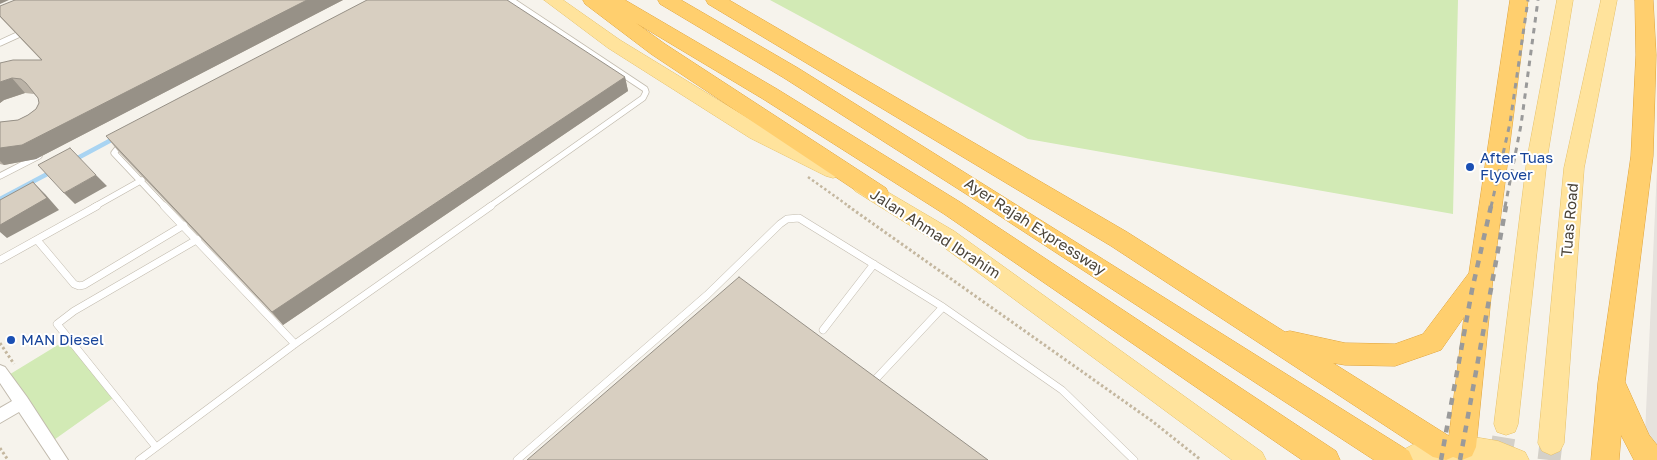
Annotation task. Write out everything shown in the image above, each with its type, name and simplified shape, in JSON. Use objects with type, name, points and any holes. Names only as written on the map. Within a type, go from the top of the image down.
[{"type":"highway","points":[[592,0],[658,49],[878,194]]},
{"type":"highway","name":"Ayer Rajah Expressway","points":[[611,0],[770,94],[952,208],[1326,460]]},
{"type":"highway","name":"Ayer Rajah Expressway","points":[[667,0],[791,73],[1399,460]]},
{"type":"highway","points":[[715,0],[1119,239],[1274,338],[1453,448],[1481,277],[1519,0]]},
{"type":"highway","points":[[1604,460],[1611,383],[1642,156],[1646,55],[1644,0]]},
{"type":"highway","points":[[1274,338],[1345,354],[1395,355],[1432,342],[1466,294],[1481,277]]},
{"type":"highway","points":[[1611,383],[1639,444],[1652,460]]},
{"type":"main road","name":"Jalan Ahmad Ibrahim","points":[[552,0],[614,44],[757,133],[878,194],[946,237],[1253,460]]},
{"type":"main road","points":[[1506,424],[1537,159],[1565,0]]},
{"type":"main road","name":"Tuas Road","points":[[1551,443],[1574,168],[1610,0]]},
{"type":"main road","points":[[1408,460],[1418,454],[1453,448],[1498,453],[1516,460]]},
{"type":"street","points":[[0,371],[60,460]]},
{"type":"street","points":[[0,416],[22,402]]},
{"type":"lane","points":[[139,460],[296,344],[645,94],[645,89],[511,0]]},
{"type":"lane","points":[[0,42],[34,27]]},
{"type":"lane","points":[[128,140],[116,148],[114,152],[296,344]]},
{"type":"lane","points":[[0,176],[43,154]]},
{"type":"lane","points":[[0,260],[142,180]]},
{"type":"lane","points":[[517,460],[707,295],[787,219],[799,218],[943,307],[1062,390],[1134,460]]},
{"type":"lane","points":[[37,240],[74,284],[78,286],[84,285],[184,225]]},
{"type":"lane","points":[[156,447],[57,324],[74,311],[198,240]]},
{"type":"lane","points":[[823,330],[874,264]]},
{"type":"lane","points":[[870,386],[943,307]]},
{"type":"path","points":[[806,176],[1152,421],[1201,460]]},
{"type":"path","points":[[0,448],[8,460]]},
{"type":"shaded area","points":[[1657,168],[1657,448],[1645,434]]},
{"type":"green space","points":[[770,0],[1458,0],[1453,214],[1028,139]]},
{"type":"green space","points":[[66,340],[113,398],[51,442],[7,376]]},
{"type":"building","points":[[15,0],[307,0],[22,145],[0,148],[0,122],[18,120],[36,109],[39,103],[38,98],[21,79],[12,78],[0,82],[0,63],[13,60],[42,60],[0,16],[0,6]]},
{"type":"building","points":[[367,0],[507,0],[625,77],[272,312],[106,136]]},
{"type":"building","points":[[70,148],[96,175],[64,193],[38,165]]},
{"type":"building","points":[[33,182],[47,198],[0,225],[0,200]]},
{"type":"building","points":[[739,277],[988,460],[527,460]]},
{"type":"waterway","points":[[74,160],[115,138]]},
{"type":"waterway","points":[[0,199],[51,172]]},
{"type":"tunnel","points":[[1500,460],[1506,424]]},
{"type":"tunnel","points":[[1549,460],[1551,443]]},
{"type":"railway","points":[[1491,207],[1510,123],[1528,0]]},
{"type":"railway","points":[[1505,207],[1521,125],[1538,0]]},
{"type":"railway","points":[[1441,460],[1472,290],[1491,206]]},
{"type":"railway","points":[[1460,460],[1506,206]]},
{"type":"place","name":"After Tuas Flyover","points":[[1470,167]]},
{"type":"place","name":"MAN Diesel","points":[[11,340]]}]
